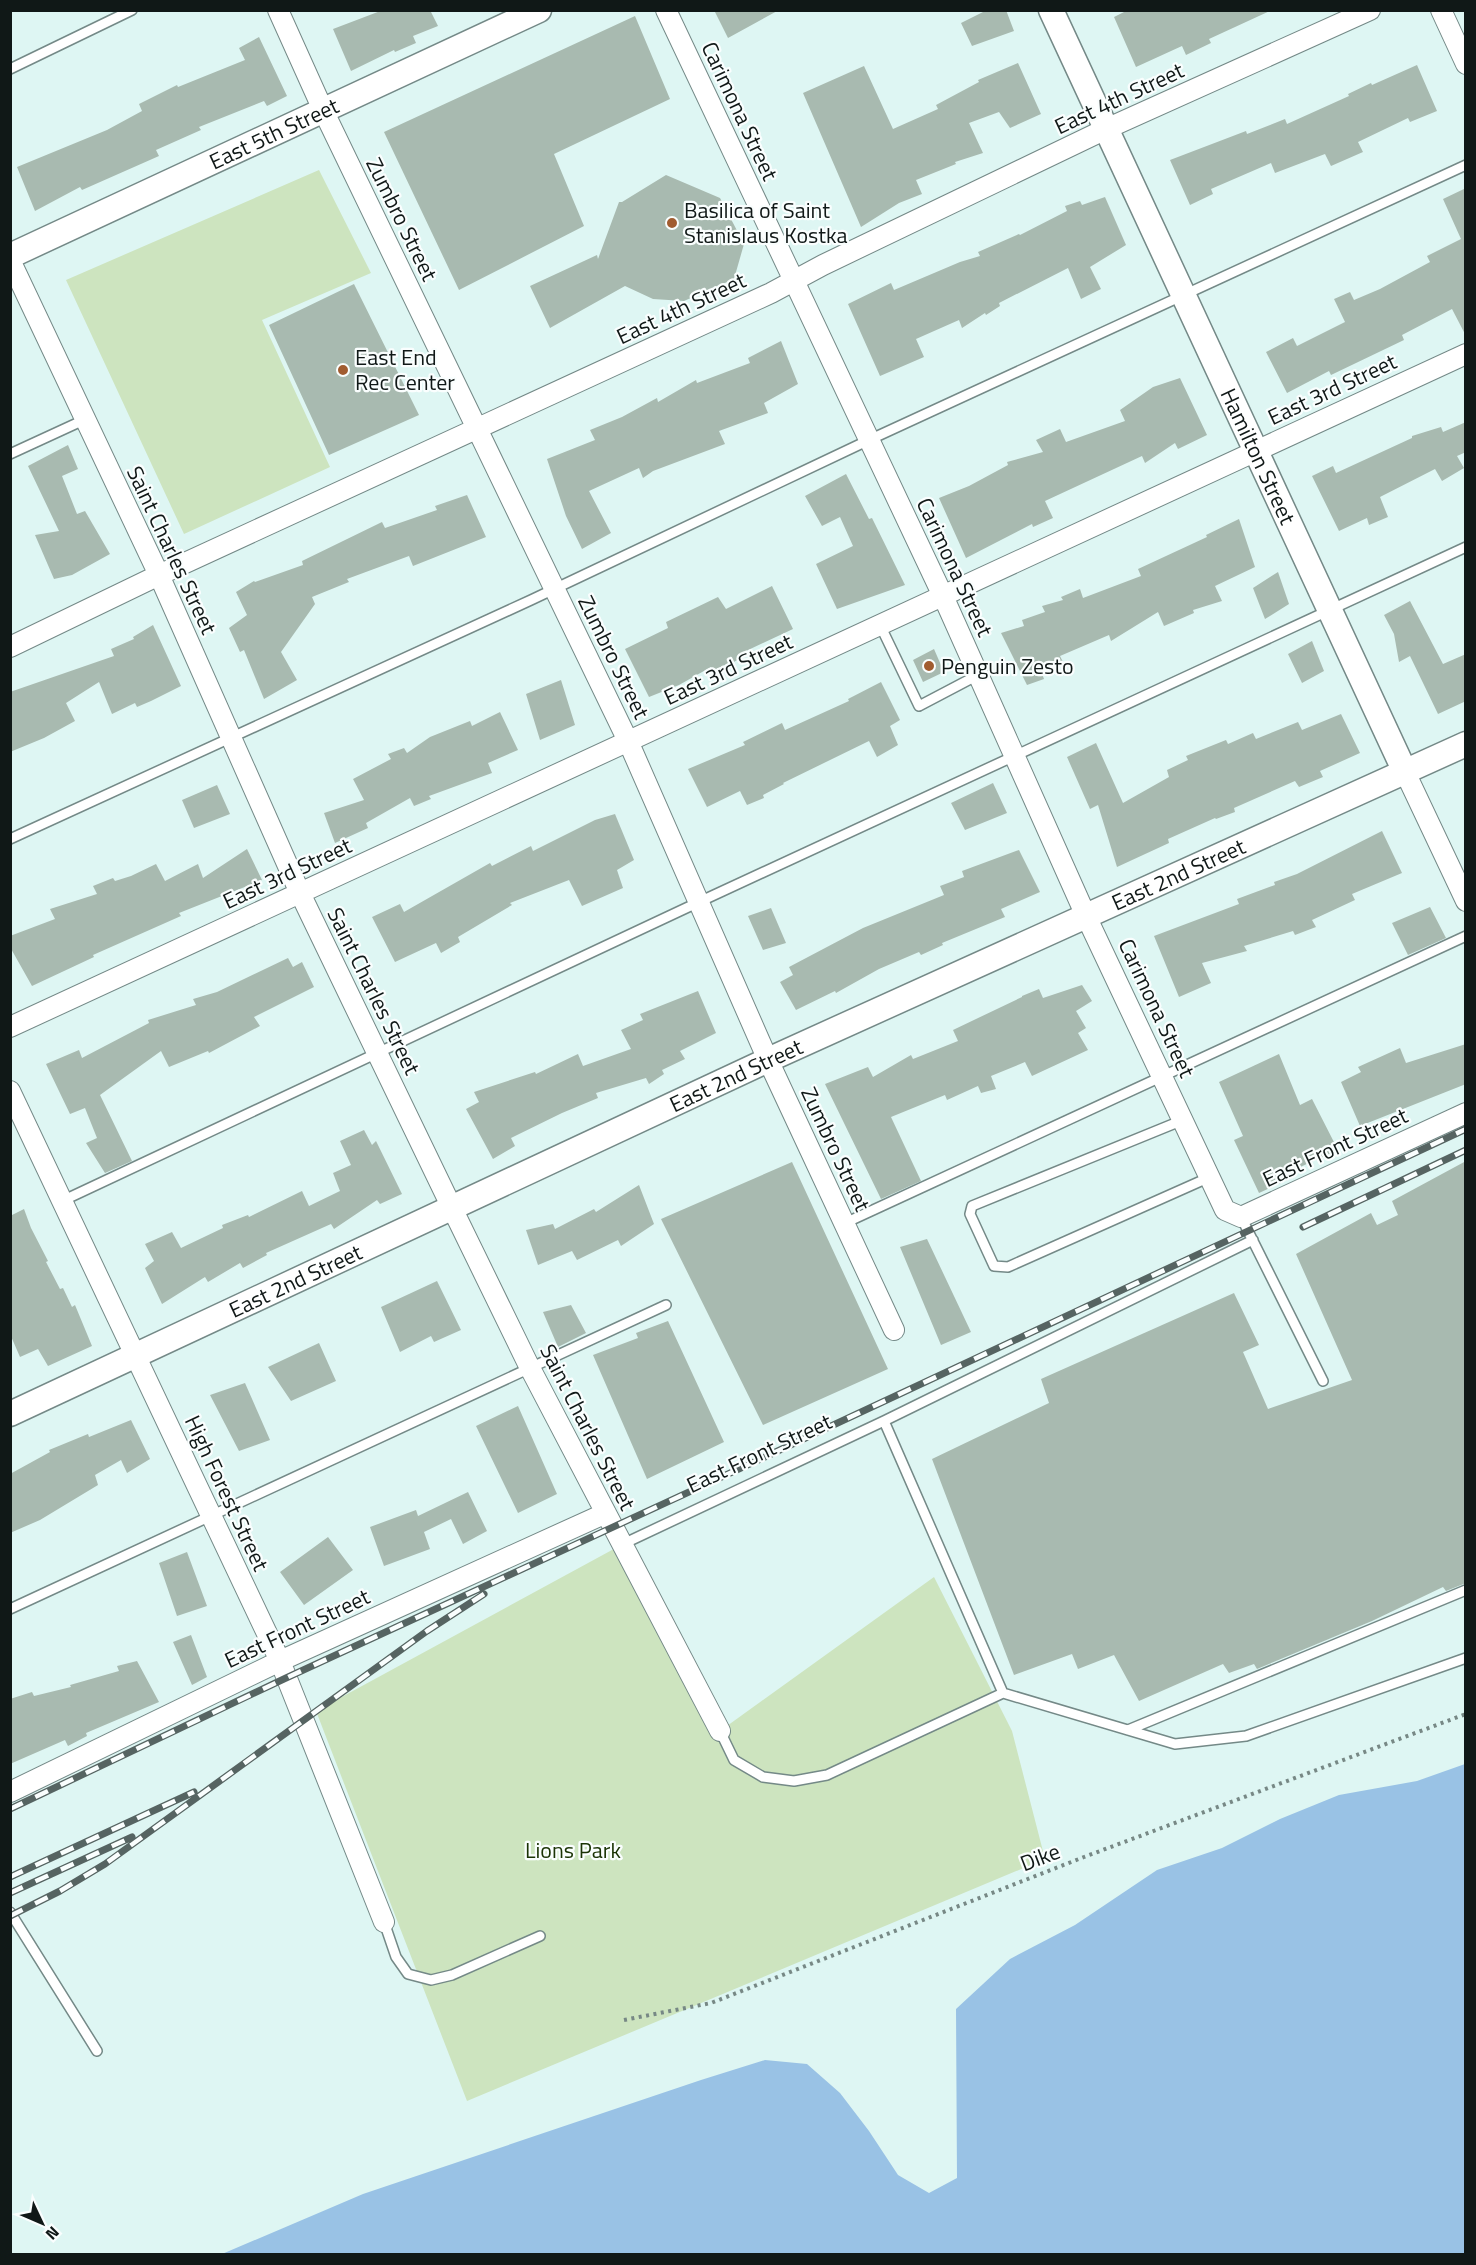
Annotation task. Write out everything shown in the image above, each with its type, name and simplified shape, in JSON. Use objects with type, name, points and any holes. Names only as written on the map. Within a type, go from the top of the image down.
[{"type":"street","name":"Zumbro Street","points":[[278,10],[323,110],[628,741],[768,1060],[894,1330]]},
{"type":"street","name":"East 5th Street","points":[[10,258],[539,10]]},
{"type":"street","name":"Carimona Street","points":[[666,10],[943,596],[1086,916],[1210,1177],[1233,1214]]},
{"type":"street","name":"Hamilton Street","points":[[1051,10],[1466,901]]},
{"type":"street","name":"East 4th Street","points":[[10,647],[159,575],[771,293],[793,280],[1106,129],[1370,10]]},
{"type":"street","points":[[1441,10],[1466,64]]},
{"type":"street","name":"Saint Charles Street","points":[[10,258],[159,575],[300,893],[530,1368],[720,1731]]},
{"type":"street","name":"East 3rd Street","points":[[10,1027],[1466,354]]},
{"type":"street","name":"East 2nd Street","points":[[10,1414],[768,1060],[1466,744]]},
{"type":"street","name":"High Forest Street","points":[[10,1091],[280,1661],[384,1922]]},
{"type":"street","name":"East Front Street","points":[[1233,1214],[1466,1113]]},
{"type":"street","name":"East Front Street","points":[[10,1792],[280,1661],[606,1512]]},
{"type":"lane","points":[[10,69],[132,10]]},
{"type":"lane","points":[[10,839],[555,589],[869,440],[1466,165]]},
{"type":"lane","points":[[10,454],[86,419]]},
{"type":"lane","points":[[62,1201],[699,902],[1466,547]]},
{"type":"lane","points":[[880,625],[919,706],[978,675]]},
{"type":"lane","points":[[844,1223],[1466,936]]},
{"type":"lane","points":[[1183,1120],[972,1206],[970,1214],[994,1266],[1008,1267],[1210,1177]]},
{"type":"lane","points":[[1233,1214],[1253,1240],[1323,1381]]},
{"type":"lane","name":"East Front Street","points":[[623,1544],[884,1421],[1253,1240]]},
{"type":"lane","points":[[10,1610],[666,1305]]},
{"type":"lane","points":[[884,1421],[1003,1693]]},
{"type":"lane","points":[[1128,1730],[1466,1590]]},
{"type":"lane","points":[[720,1731],[734,1760],[763,1777],[794,1781],[827,1775],[1003,1693],[1175,1744],[1246,1736],[1466,1658]]},
{"type":"lane","points":[[10,1912],[97,2051]]},
{"type":"lane","points":[[384,1922],[396,1957],[408,1974],[431,1980],[452,1975],[540,1936]]},
{"type":"path","name":"Dike","points":[[624,2020],[711,2003],[1084,1857],[1466,1714]]},
{"type":"green space","points":[[319,170],[371,273],[262,320],[330,467],[184,534],[66,280]]},
{"type":"green space","name":"Lions Park","points":[[623,1544],[720,1731],[934,1577],[1012,1731],[1045,1859],[467,2101],[316,1711]]},
{"type":"water","points":[[1465,1764],[1465,2254],[222,2254],[363,2194],[765,2060],[807,2064],[840,2093],[898,2175],[929,2193],[957,2178],[956,2009],[1010,1959],[1075,1925],[1157,1870],[1222,1848],[1280,1819],[1339,1795],[1417,1781]]},
{"type":"building","points":[[383,10],[430,10],[438,26],[413,36],[416,43],[395,52],[394,50],[351,71],[333,29]]},
{"type":"building","points":[[714,10],[779,10],[728,38]]},
{"type":"building","points":[[987,10],[1006,10],[1014,31],[972,46],[961,23]]},
{"type":"building","points":[[1128,10],[1272,10],[1209,39],[1211,43],[1186,55],[1182,46],[1136,67],[1114,17]]},
{"type":"building","points":[[635,16],[670,99],[554,154],[584,226],[459,290],[384,132]]},
{"type":"building","points":[[259,37],[287,96],[267,106],[264,101],[199,127],[201,130],[156,150],[159,156],[82,190],[80,187],[35,211],[17,167],[107,130],[142,111],[139,104],[177,85],[178,87],[245,60],[239,48]]},
{"type":"building","points":[[1018,63],[1041,114],[1010,128],[999,112],[969,123],[983,153],[955,162],[956,164],[916,180],[922,194],[899,203],[861,227],[803,93],[864,66],[893,129],[938,109],[936,105],[979,82],[978,80]]},
{"type":"building","points":[[1417,65],[1437,111],[1410,122],[1408,118],[1358,142],[1363,152],[1331,166],[1325,154],[1275,173],[1271,163],[1211,189],[1213,194],[1190,205],[1170,160],[1285,119],[1287,124],[1349,96],[1348,94],[1371,83],[1372,85]]},
{"type":"building","name":"Basilica of Saint Stanislaus Kostka","points":[[666,175],[720,198],[744,244],[734,279],[684,301],[653,299],[625,286],[550,328],[530,286],[597,255],[598,259],[619,202]]},
{"type":"building","points":[[1466,188],[1466,336],[1452,309],[1402,335],[1404,340],[1331,375],[1329,371],[1287,393],[1266,352],[1293,338],[1297,346],[1345,322],[1334,299],[1350,292],[1354,300],[1380,289],[1430,262],[1427,256],[1461,239],[1443,199]]},
{"type":"building","points":[[1105,197],[1126,245],[1090,267],[1101,289],[1081,299],[1068,268],[999,303],[1000,306],[962,328],[959,320],[916,339],[924,357],[880,376],[848,304],[891,283],[894,290],[980,256],[978,252],[1020,235],[1067,211],[1065,206],[1080,201],[1082,205]]},
{"type":"building","name":"East End Rec Center","points":[[354,284],[419,415],[329,455],[269,325]]},
{"type":"building","points":[[781,341],[798,384],[764,403],[768,413],[719,431],[725,444],[653,471],[643,478],[639,468],[589,491],[611,533],[582,549],[566,516],[547,459],[595,440],[590,430],[622,417],[657,398],[658,402],[696,380],[697,383],[750,363],[748,358]]},
{"type":"building","points":[[1180,378],[1207,435],[1178,449],[1175,443],[1145,463],[1142,456],[1045,501],[1053,518],[1033,527],[1032,524],[966,558],[939,498],[969,486],[1008,465],[1007,462],[1043,452],[1036,440],[1060,429],[1066,442],[1125,421],[1120,410],[1153,387]]},
{"type":"building","points":[[1466,422],[1466,452],[1457,456],[1464,468],[1442,481],[1435,469],[1380,497],[1388,517],[1369,525],[1367,518],[1339,531],[1312,476],[1333,466],[1336,473],[1412,436],[1441,427],[1443,432]]},
{"type":"building","points":[[68,445],[78,469],[62,476],[77,514],[85,511],[110,554],[72,575],[54,579],[35,535],[59,531],[28,466]]},
{"type":"building","points":[[846,474],[869,519],[872,518],[905,585],[837,609],[816,564],[853,546],[840,517],[822,526],[805,496]]},
{"type":"building","points":[[467,495],[486,537],[413,566],[409,556],[347,579],[349,582],[312,597],[315,604],[281,652],[297,680],[264,699],[244,650],[240,652],[229,628],[247,615],[236,592],[254,581],[303,565],[302,561],[382,522],[385,528],[437,510],[435,506]]},
{"type":"building","points":[[1239,519],[1255,567],[1215,586],[1222,601],[1193,610],[1194,613],[1164,626],[1158,612],[1111,641],[1109,635],[1060,656],[1063,662],[1041,671],[1044,679],[1027,685],[1001,633],[1024,626],[1022,620],[1045,612],[1042,606],[1063,600],[1061,597],[1080,589],[1083,598],[1141,576],[1138,569],[1207,537],[1206,535]]},
{"type":"building","points":[[1278,572],[1289,604],[1265,619],[1253,588]]},
{"type":"building","points":[[772,586],[793,629],[746,651],[748,654],[732,663],[713,671],[711,667],[679,685],[649,697],[625,649],[668,628],[666,622],[718,597],[726,609]]},
{"type":"building","points":[[1410,601],[1443,664],[1466,654],[1466,701],[1438,714],[1410,656],[1399,662],[1394,634],[1384,615]]},
{"type":"building","points":[[153,625],[181,686],[137,707],[135,703],[112,714],[99,682],[66,703],[75,721],[44,738],[10,752],[10,692],[114,656],[111,649],[134,639],[133,637]]},
{"type":"building","points":[[1312,641],[1324,671],[1302,683],[1288,654]]},
{"type":"building","name":"Penguin Zesto","points":[[934,649],[944,672],[923,682],[913,660]]},
{"type":"building","points":[[561,680],[575,725],[540,740],[526,694]]},
{"type":"building","points":[[881,682],[900,720],[890,726],[898,745],[877,757],[869,741],[783,783],[763,795],[764,798],[747,805],[740,791],[707,807],[688,769],[745,745],[743,742],[782,723],[785,730],[849,701],[848,699]]},
{"type":"building","points":[[500,712],[518,750],[488,763],[492,773],[429,796],[431,799],[414,806],[410,798],[366,823],[368,828],[335,843],[324,813],[364,800],[353,779],[391,759],[388,754],[404,748],[407,753],[430,737],[470,721],[472,726]]},
{"type":"building","points":[[1341,714],[1360,753],[1320,771],[1323,777],[1299,787],[1295,781],[1234,808],[1235,812],[1215,818],[1168,839],[1169,843],[1117,867],[1098,805],[1090,809],[1067,757],[1096,743],[1123,803],[1169,777],[1167,770],[1188,760],[1186,756],[1226,740],[1228,744],[1253,733],[1256,739],[1298,722],[1302,730]]},
{"type":"building","points":[[993,783],[1007,813],[965,830],[951,803]]},
{"type":"building","points":[[217,785],[230,814],[194,828],[182,800]]},
{"type":"building","points":[[615,814],[634,860],[617,870],[623,888],[582,906],[569,880],[510,903],[512,905],[458,937],[460,942],[441,953],[436,943],[395,962],[372,917],[400,904],[404,912],[490,863],[492,866],[531,846],[533,851],[595,820]]},
{"type":"building","points":[[1382,831],[1402,873],[1352,894],[1355,900],[1312,920],[1316,927],[1295,935],[1293,931],[1244,946],[1247,951],[1202,963],[1211,983],[1179,997],[1154,936],[1239,904],[1237,899],[1275,885],[1274,882],[1297,874]]},
{"type":"building","points":[[247,849],[262,880],[179,913],[181,916],[93,955],[94,957],[32,986],[10,947],[10,936],[55,919],[50,909],[97,894],[93,886],[113,878],[115,881],[131,876],[156,864],[165,881],[198,864],[203,878]]},
{"type":"building","points":[[1019,850],[1040,892],[1001,909],[1005,917],[942,943],[943,945],[921,955],[919,952],[879,969],[836,993],[835,991],[796,1010],[780,982],[793,975],[789,967],[863,928],[944,895],[940,886],[964,877],[962,871]]},
{"type":"building","points":[[1430,907],[1446,938],[1408,955],[1392,923]]},
{"type":"building","points":[[771,908],[786,943],[763,950],[748,916]]},
{"type":"building","points":[[288,958],[293,967],[302,962],[314,987],[254,1017],[260,1026],[209,1053],[208,1051],[169,1067],[161,1051],[100,1095],[132,1161],[105,1173],[86,1143],[97,1138],[85,1108],[70,1114],[46,1064],[79,1050],[82,1058],[149,1023],[148,1020],[196,1005],[193,999],[217,992]]},
{"type":"building","points":[[1082,985],[1092,1001],[1076,1011],[1086,1028],[1078,1033],[1088,1050],[1032,1076],[1025,1062],[991,1076],[996,1089],[981,1093],[978,1086],[947,1100],[945,1095],[891,1117],[921,1181],[881,1199],[825,1084],[868,1067],[873,1077],[911,1055],[913,1059],[958,1041],[953,1030],[1039,989],[1043,998]]},
{"type":"building","points":[[698,991],[716,1033],[680,1051],[685,1059],[662,1070],[664,1074],[649,1084],[646,1078],[596,1093],[598,1098],[511,1138],[515,1146],[493,1159],[466,1109],[479,1102],[474,1092],[535,1072],[536,1074],[578,1054],[583,1066],[631,1049],[621,1030],[643,1020],[640,1014]]},
{"type":"building","points":[[1466,1044],[1466,1084],[1360,1126],[1341,1082],[1361,1072],[1358,1067],[1400,1048],[1406,1063]]},
{"type":"building","points":[[1279,1054],[1300,1105],[1312,1099],[1338,1150],[1289,1172],[1292,1178],[1259,1193],[1234,1140],[1243,1136],[1219,1082]]},
{"type":"building","points":[[364,1130],[372,1145],[376,1141],[402,1194],[380,1204],[377,1200],[334,1229],[331,1224],[266,1253],[267,1255],[243,1268],[240,1263],[208,1282],[205,1277],[162,1304],[145,1268],[154,1261],[145,1244],[172,1232],[181,1248],[223,1228],[222,1225],[248,1215],[249,1217],[302,1191],[309,1206],[340,1191],[333,1173],[351,1165],[340,1141]]},
{"type":"building","points":[[1466,1161],[1466,1583],[1446,1591],[1443,1587],[1372,1621],[1257,1669],[1254,1664],[1229,1673],[1223,1664],[1139,1701],[1114,1655],[1078,1669],[1072,1654],[1014,1675],[932,1459],[1049,1403],[1041,1379],[1234,1293],[1259,1345],[1243,1352],[1268,1409],[1352,1380],[1296,1254],[1371,1213],[1377,1225],[1398,1215],[1392,1201]]},
{"type":"building","points":[[792,1162],[888,1369],[763,1425],[661,1219]]},
{"type":"building","points":[[639,1185],[654,1224],[621,1246],[618,1240],[577,1260],[572,1251],[538,1265],[526,1230],[553,1224],[555,1229],[594,1209],[596,1212]]},
{"type":"building","points":[[24,1209],[48,1261],[46,1262],[72,1307],[75,1305],[92,1346],[48,1366],[38,1349],[20,1357],[10,1334],[10,1216]]},
{"type":"building","points":[[927,1239],[971,1332],[941,1345],[900,1247]]},
{"type":"building","points":[[437,1281],[461,1330],[434,1342],[431,1336],[400,1352],[381,1307]]},
{"type":"building","points":[[571,1305],[586,1333],[558,1347],[543,1312]]},
{"type":"building","points":[[668,1321],[724,1442],[647,1479],[593,1355],[638,1338],[636,1333]]},
{"type":"building","points":[[319,1343],[336,1381],[291,1401],[268,1367]]},
{"type":"building","points":[[245,1383],[270,1440],[239,1451],[210,1395]]},
{"type":"building","points":[[518,1406],[557,1494],[518,1513],[476,1426]]},
{"type":"building","points":[[131,1420],[150,1459],[127,1473],[121,1460],[95,1475],[98,1485],[40,1520],[10,1533],[10,1474],[50,1452],[49,1450]]},
{"type":"building","points":[[468,1492],[487,1531],[463,1544],[451,1519],[424,1532],[430,1549],[384,1566],[370,1527],[416,1510],[418,1516]]},
{"type":"building","points":[[328,1537],[353,1570],[304,1605],[280,1572]]},
{"type":"building","points":[[187,1552],[207,1606],[177,1616],[159,1563]]},
{"type":"building","points":[[191,1635],[207,1677],[192,1685],[173,1642]]},
{"type":"building","points":[[137,1661],[159,1702],[86,1733],[87,1736],[68,1746],[65,1740],[10,1764],[10,1699],[32,1692],[34,1696],[71,1687],[70,1685],[119,1671],[117,1666]]},
{"type":"railway","points":[[10,1809],[286,1678],[1466,1129]]},
{"type":"railway","points":[[1303,1227],[1466,1150]]},
{"type":"railway","points":[[10,1916],[60,1891],[105,1864],[427,1631],[484,1594]]},
{"type":"railway","points":[[10,1877],[194,1792]]},
{"type":"railway","points":[[10,1893],[132,1837]]},
{"type":"place","name":"Basilica of Saint Stanislaus Kostka","points":[[672,223]]},
{"type":"place","name":"East End Rec Center","points":[[343,370]]},
{"type":"place","name":"Penguin Zesto","points":[[929,666]]}]
